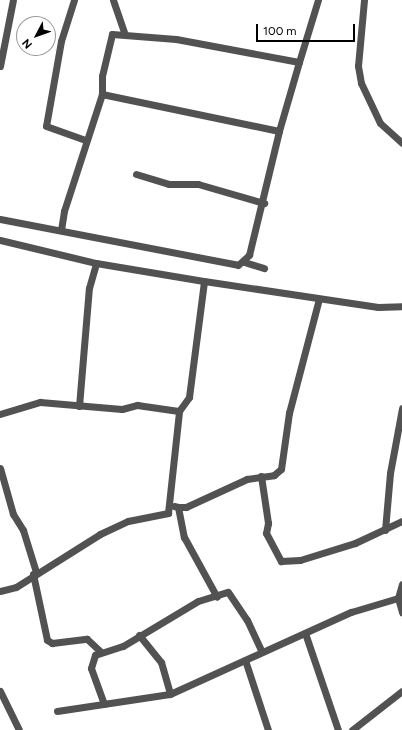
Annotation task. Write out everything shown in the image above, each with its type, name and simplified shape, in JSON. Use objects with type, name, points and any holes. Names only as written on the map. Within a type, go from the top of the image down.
[{"type":"street","points":[[0,66],[13,0]]},
{"type":"street","points":[[74,0],[61,40],[46,126],[85,140]]},
{"type":"street","points":[[113,0],[125,34]]},
{"type":"street","points":[[244,262],[264,203],[279,131],[318,0]]},
{"type":"street","points":[[364,0],[358,66],[361,83],[380,123],[402,144]]},
{"type":"street","points":[[61,230],[85,140],[102,94],[102,76],[112,34],[176,39],[299,62]]},
{"type":"street","points":[[102,94],[279,131]]},
{"type":"street","points":[[136,174],[169,184],[198,184],[264,203]]},
{"type":"street","points":[[0,219],[238,265],[244,262],[264,268]]},
{"type":"street","points":[[0,240],[96,263],[204,281],[320,299],[402,306]]},
{"type":"street","points":[[79,406],[89,288],[96,263]]},
{"type":"street","points":[[169,510],[179,411],[189,397],[204,281]]},
{"type":"street","points":[[0,591],[16,587],[35,573],[128,521],[178,507],[186,507],[261,476],[274,475],[284,461],[288,413],[320,299]]},
{"type":"street","points":[[0,414],[40,402],[122,409],[137,405],[179,411]]},
{"type":"street","points":[[385,530],[390,472],[402,408]]},
{"type":"street","points":[[0,468],[13,514],[23,530],[35,573],[46,640],[52,643],[87,639],[100,651]]},
{"type":"street","points":[[261,476],[268,523],[266,533],[281,561],[300,560],[385,530],[402,521]]},
{"type":"street","points":[[178,507],[178,519],[184,537],[217,597]]},
{"type":"street","points":[[169,510],[178,519]]},
{"type":"street","points":[[402,584],[398,598],[402,612]]},
{"type":"street","points":[[104,704],[91,665],[91,659],[100,651],[123,646],[139,635],[198,601],[217,597],[228,592],[262,652]]},
{"type":"street","points":[[57,711],[170,694],[351,612],[398,598]]},
{"type":"street","points":[[305,633],[338,730]]},
{"type":"street","points":[[139,635],[161,662],[170,694]]},
{"type":"street","points":[[245,660],[268,730]]},
{"type":"street","points":[[352,730],[402,691]]},
{"type":"street","points":[[0,692],[19,730]]}]
